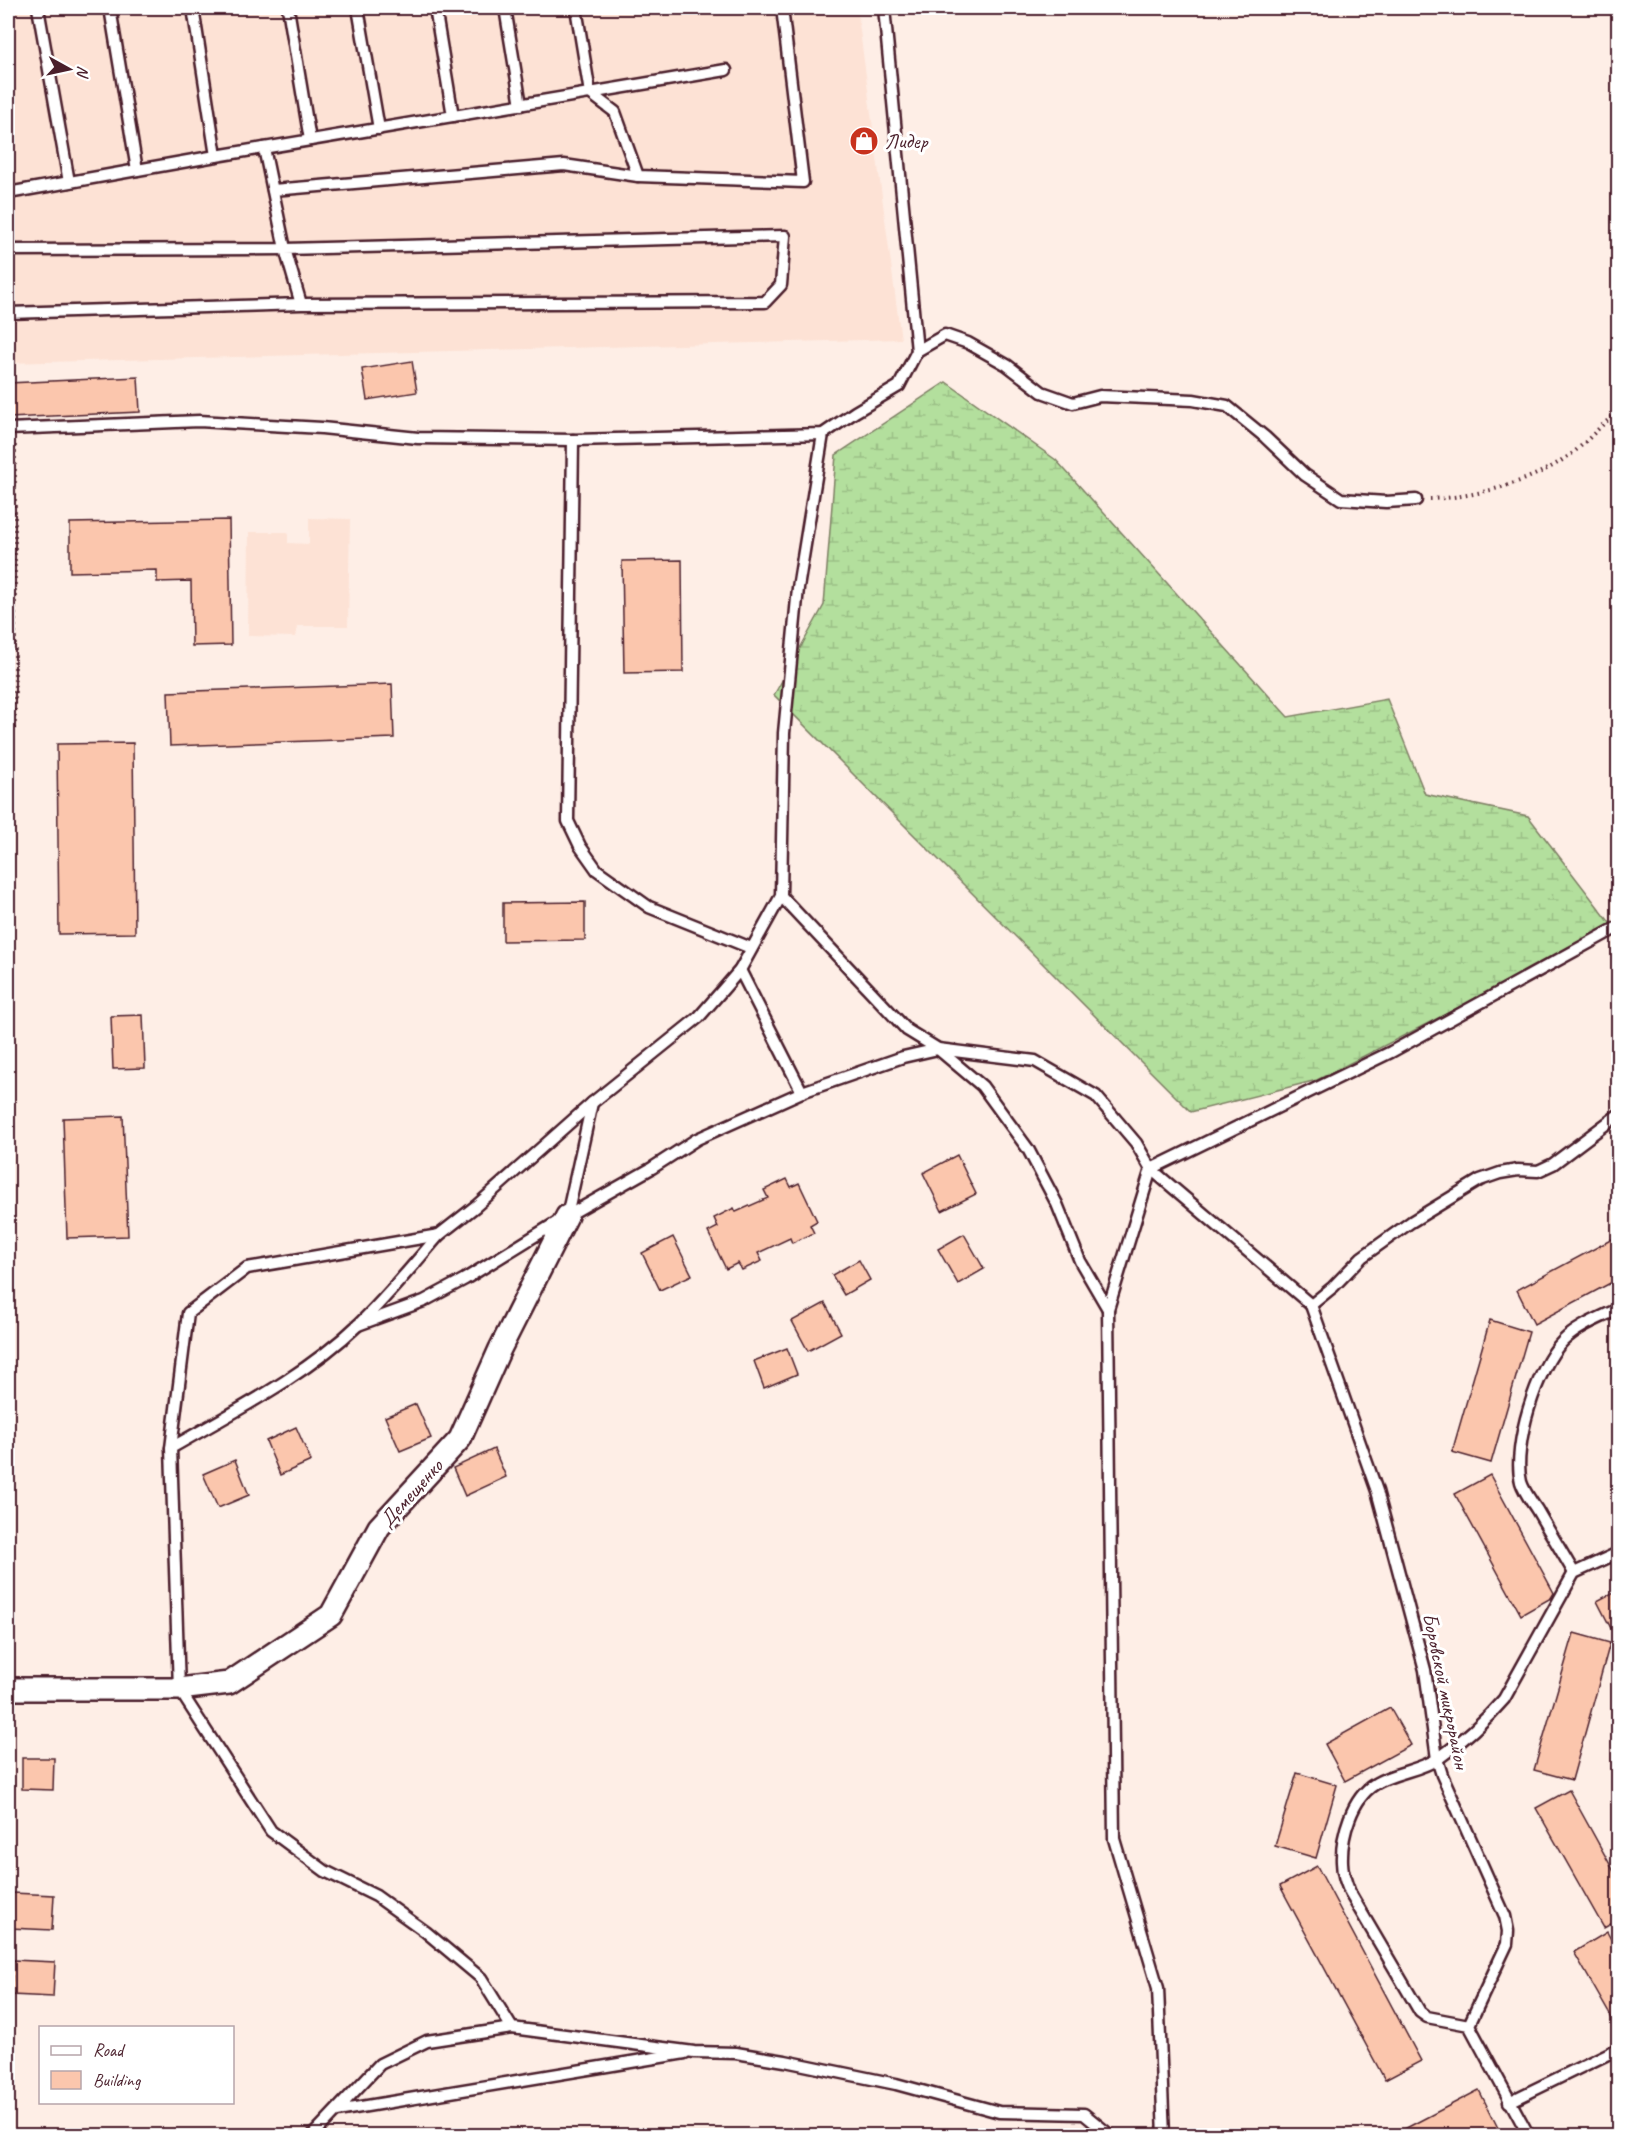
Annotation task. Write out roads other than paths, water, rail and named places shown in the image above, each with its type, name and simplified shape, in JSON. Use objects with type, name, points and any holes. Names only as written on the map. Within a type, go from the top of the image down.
[{"type":"street","name":"Демещенко","points":[[8,1689],[179,1689],[229,1683],[331,1615],[379,1527],[459,1439],[500,1349],[567,1216]]},
{"type":"lane","points":[[38,8],[69,182]]},
{"type":"lane","points":[[110,8],[137,170]]},
{"type":"lane","points":[[193,8],[216,156]]},
{"type":"lane","points":[[288,8],[310,140]]},
{"type":"lane","points":[[358,8],[379,129]]},
{"type":"lane","points":[[435,8],[453,116]]},
{"type":"lane","points":[[505,8],[521,105]]},
{"type":"lane","points":[[576,8],[590,93],[615,112],[638,176]]},
{"type":"lane","points":[[273,190],[564,165],[638,176],[803,182],[782,8]]},
{"type":"lane","points":[[11,429],[200,421],[322,428],[418,438],[573,440],[823,434],[899,386],[917,351],[884,8]]},
{"type":"lane","points":[[8,193],[726,70]]},
{"type":"lane","points":[[264,148],[285,249],[301,304]]},
{"type":"lane","points":[[8,250],[285,249],[785,236],[781,285],[765,302],[301,304],[8,313]]},
{"type":"lane","points":[[917,351],[945,335],[968,344],[1007,365],[1042,392],[1073,403],[1100,396],[1193,400],[1227,406],[1265,437],[1305,475],[1341,499],[1386,502],[1416,500]]},
{"type":"lane","points":[[171,1448],[263,1396],[322,1355],[358,1325],[405,1276],[439,1235],[476,1206],[592,1103],[699,1017],[740,970],[781,896],[784,733],[798,588],[823,434]]},
{"type":"lane","points":[[573,440],[567,821],[580,846],[597,870],[649,907],[751,948]]},
{"type":"lane","points":[[781,896],[907,1030],[938,1049],[982,1086],[1028,1149],[1057,1204],[1080,1261],[1108,1309]]},
{"type":"lane","points":[[1164,2136],[1158,1988],[1114,1839],[1108,1309],[1151,1169],[1391,1052],[1618,927]]},
{"type":"lane","points":[[740,970],[802,1092]]},
{"type":"lane","points":[[358,1325],[424,1301],[465,1279],[697,1139],[802,1092],[903,1057],[938,1049],[1035,1061],[1096,1096],[1136,1143],[1151,1169],[1311,1305],[1333,1287],[1362,1257],[1411,1222],[1480,1180],[1518,1170],[1538,1171],[1553,1164],[1618,1115]]},
{"type":"lane","points":[[567,1216],[592,1103]]},
{"type":"lane","points":[[439,1235],[247,1268],[188,1313],[171,1448],[179,1689],[272,1831],[325,1871],[376,1896],[426,1932],[481,1978],[512,2028]]},
{"type":"lane","name":"Боровской микрорайон","points":[[1311,1305],[1377,1491],[1425,1670],[1437,1759],[1442,1775],[1505,1916],[1508,1931],[1507,1944],[1469,2025]]},
{"type":"lane","points":[[1574,1573],[1522,1485],[1518,1465],[1520,1445],[1526,1417],[1536,1391],[1548,1364],[1562,1342],[1575,1331],[1618,1309]]},
{"type":"lane","points":[[1529,2136],[1469,2025],[1427,2017],[1420,2012],[1350,1893],[1342,1863],[1343,1842],[1362,1796],[1373,1785],[1437,1759],[1481,1723],[1504,1699],[1574,1573],[1618,1553]]},
{"type":"lane","points":[[312,2136],[380,2064],[428,2041],[512,2028],[694,2052],[736,2053],[785,2061],[896,2084],[999,2112],[1084,2114],[1111,2136]]},
{"type":"lane","points":[[1509,2102],[1618,2049]]},
{"type":"lane","points":[[337,2111],[694,2052]]},
{"type":"place","name":"Лидер","points":[[864,141]]}]
